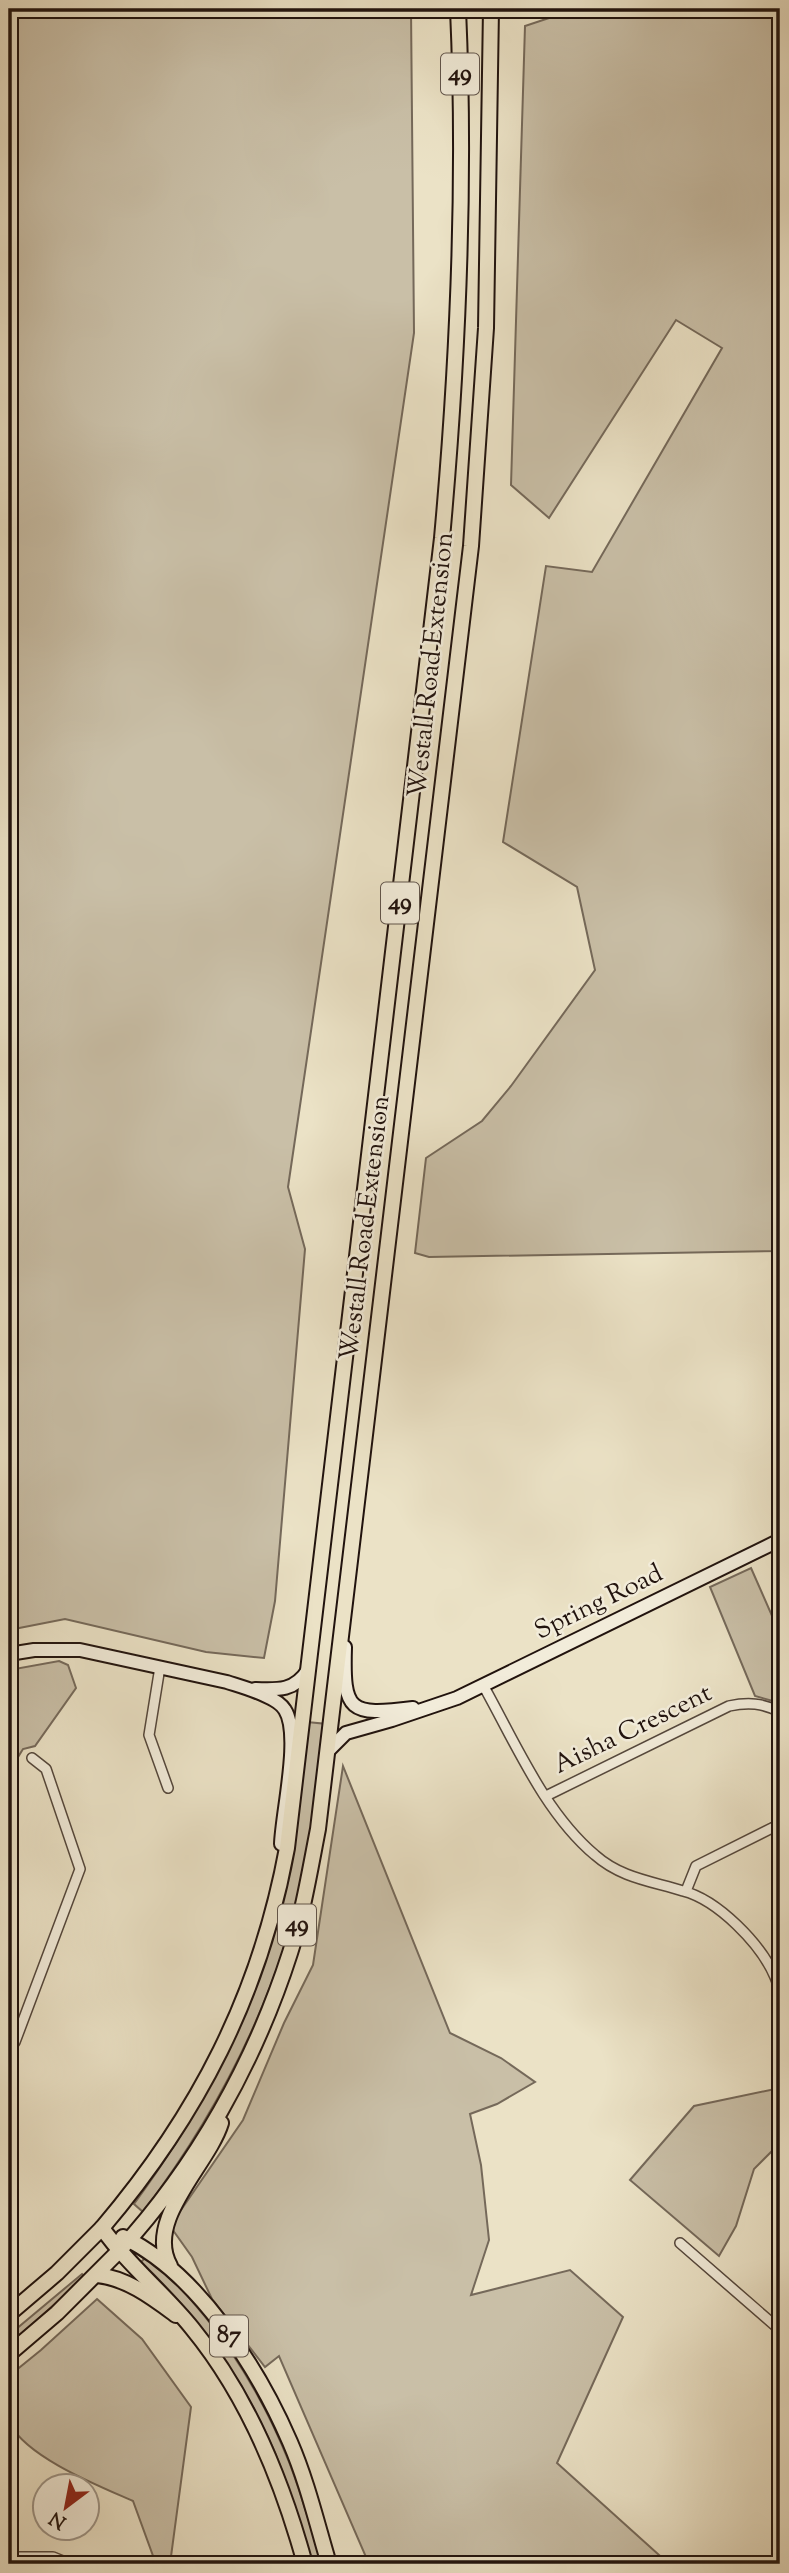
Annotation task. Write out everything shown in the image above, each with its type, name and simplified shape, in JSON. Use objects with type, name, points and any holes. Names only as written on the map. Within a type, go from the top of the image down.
[{"type":"main road","name":"Westall Road Extension","points":[[9,2314],[57,2273],[103,2227],[164,2150],[210,2075],[253,1978],[282,1875],[309,1671],[431,640],[448,471],[461,191],[457,9]]},
{"type":"main road","name":"Westall Road Extension","points":[[9,2354],[57,2313],[124,2245],[190,2161],[233,2089],[262,2030],[290,1952],[318,1829],[472,533],[486,328],[491,9]]},
{"type":"main road","name":"Spring Road","points":[[328,1751],[346,1733],[438,1705],[780,1540]]},
{"type":"main road","name":"Spring Road","points":[[347,1590],[344,1680],[345,1691],[352,1704],[372,1712],[438,1705]]},
{"type":"main road","points":[[9,1654],[48,1649],[80,1650],[251,1689],[287,1689],[299,1684],[309,1671]]},
{"type":"main road","points":[[251,1689],[286,1711],[290,1755],[282,1834],[282,1875]]},
{"type":"main road","points":[[174,2272],[164,2248],[167,2225],[178,2198],[219,2131],[233,2089]]},
{"type":"main road","name":"87","points":[[103,2227],[124,2245],[194,2330],[232,2387],[266,2449],[305,2564]]},
{"type":"main road","name":"87","points":[[124,2245],[153,2254],[174,2272],[224,2329],[274,2407],[302,2476],[329,2564]]},
{"type":"main road","points":[[97,2275],[113,2278],[142,2291],[194,2330]]},
{"type":"street","points":[[160,1667],[149,1735],[168,1788]]},
{"type":"street","points":[[482,1685],[546,1796],[595,1856],[643,1882],[686,1891],[709,1903],[735,1923],[778,1976],[780,1998]]},
{"type":"street","name":"Aisha Crescent","points":[[546,1796],[729,1706],[748,1702],[769,1706],[780,1712]]},
{"type":"street","points":[[9,2050],[15,2042],[80,1869],[46,1769],[32,1758]]},
{"type":"street","points":[[686,1891],[696,1866],[780,1824]]},
{"type":"street","points":[[680,2243],[780,2330]]},
{"type":"street","points":[[9,2557],[53,2557],[70,2564]]},
{"type":"shaded area","points":[[9,9],[411,9],[414,333],[288,1187],[305,1249],[275,1601],[264,1658],[206,1652],[65,1619],[9,1630]]},
{"type":"shaded area","points":[[576,9],[780,9],[780,1251],[429,1257],[415,1253],[426,1158],[482,1121],[511,1086],[595,970],[577,887],[503,842],[546,566],[592,572],[722,348],[676,320],[549,518],[511,485],[525,26]]},
{"type":"shaded area","points":[[751,1568],[780,1634],[780,1703],[755,1696],[710,1587]]},
{"type":"shaded area","points":[[59,1661],[68,1665],[76,1688],[35,1746],[23,1749],[18,1757],[9,1755],[9,1670]]},
{"type":"shaded area","points":[[307,1722],[327,1724],[309,1854],[279,1964],[262,2008],[221,2093],[143,2212],[134,2204],[174,2146],[209,2087],[240,2025],[265,1959]]},
{"type":"shaded area","points":[[343,1766],[450,2033],[501,2058],[535,2082],[497,2104],[470,2114],[481,2165],[489,2240],[471,2295],[570,2270],[623,2317],[557,2463],[669,2564],[369,2564],[279,2356],[265,2367],[212,2299],[192,2257],[170,2226],[243,2120],[284,2023],[313,1965]]},
{"type":"shaded area","points":[[780,2088],[780,2143],[754,2169],[736,2226],[719,2256],[630,2180],[694,2106]]},
{"type":"shaded area","points":[[147,2256],[170,2277],[211,2325],[230,2350],[263,2405],[289,2462],[322,2564],[312,2564],[279,2462],[247,2396],[199,2325],[141,2262]]},
{"type":"shaded area","points":[[82,2274],[85,2277],[9,2345],[9,2335]]},
{"type":"shaded area","points":[[97,2299],[142,2339],[191,2407],[170,2564],[156,2564],[133,2501],[102,2487],[102,2472],[66,2470],[32,2448],[10,2424],[9,2376]]}]
